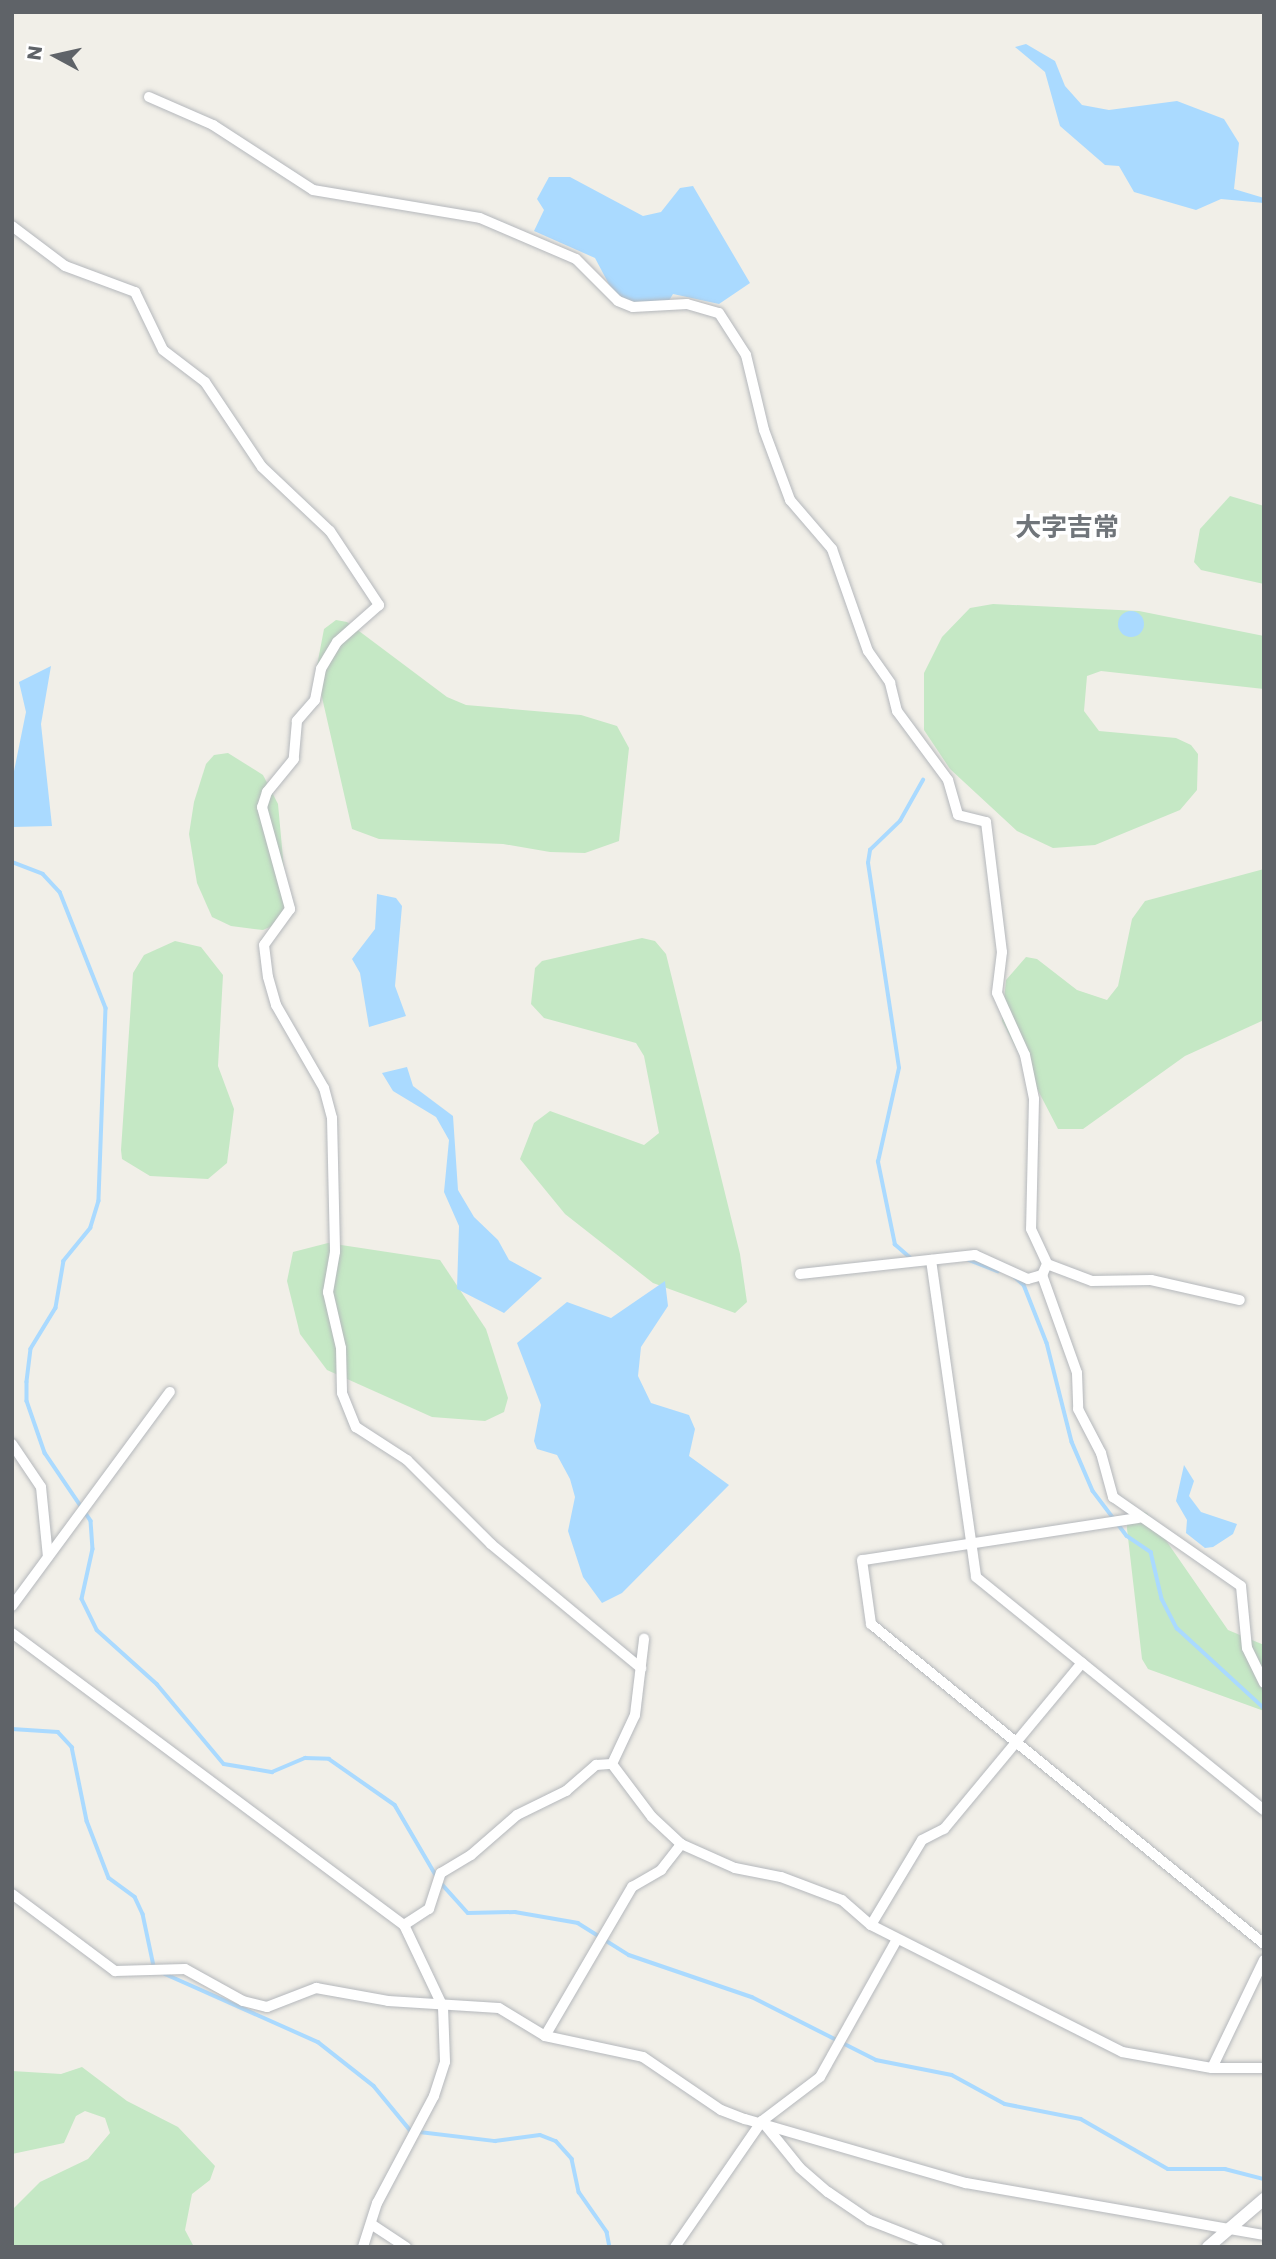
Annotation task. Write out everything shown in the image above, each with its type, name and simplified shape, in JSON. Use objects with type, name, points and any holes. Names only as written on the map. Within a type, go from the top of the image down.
[{"type":"street","points":[[149,97],[213,125],[313,190],[480,219],[576,259],[618,300],[633,307],[687,304],[719,313],[746,355],[764,430],[790,499],[806,512],[832,549],[868,651],[890,682],[897,711],[948,780],[958,815],[986,822],[1002,952],[997,993],[1025,1055],[1034,1099],[1031,1229],[1077,1373],[1078,1409],[1101,1453],[1113,1497],[1138,1518],[1241,1586],[1247,1648],[1264,1683]]},
{"type":"street","points":[[12,226],[65,266],[135,292],[163,350],[205,382],[262,467],[330,531],[379,605],[337,642],[321,669],[315,700],[297,721],[295,759],[267,792],[262,807],[290,909],[264,946],[268,977],[276,1004],[324,1088],[332,1118],[335,1252],[328,1292],[341,1348],[342,1393],[356,1427],[407,1460],[491,1544],[641,1668]]},
{"type":"street","points":[[800,1273],[975,1255],[1028,1279],[1044,1269],[1092,1281],[1151,1280],[1240,1300]]},
{"type":"street","points":[[931,1260],[976,1577],[1264,1810]]},
{"type":"street","points":[[12,1606],[170,1392]]},
{"type":"street","points":[[12,1444],[41,1487],[48,1557]]},
{"type":"street","points":[[1138,1518],[862,1560],[870,1624],[1264,1944]]},
{"type":"street","points":[[12,1633],[404,1925],[443,2007],[445,2063],[434,2096],[371,2224],[363,2247]]},
{"type":"street","points":[[612,1764],[635,1715],[644,1639]]},
{"type":"street","points":[[871,1926],[922,1840],[944,1829],[1082,1663]]},
{"type":"street","points":[[404,1925],[429,1909],[441,1873],[471,1856],[517,1815],[566,1791],[596,1765],[612,1764]]},
{"type":"street","points":[[612,1764],[652,1816],[681,1844],[735,1868],[781,1877],[842,1900],[871,1926],[1122,2052],[1212,2068],[1264,2068]]},
{"type":"street","points":[[545,2036],[632,1887],[661,1870],[681,1844]]},
{"type":"street","points":[[12,1894],[115,1972],[150,1973],[168,1968],[185,1969],[243,2001],[267,2007],[316,1988],[443,2007],[499,2008],[545,2036],[643,2057],[721,2110],[762,2120],[966,2183],[1264,2235]]},
{"type":"street","points":[[675,2247],[762,2120],[820,2077],[897,1939]]},
{"type":"street","points":[[1212,2068],[1264,1960]]},
{"type":"street","points":[[762,2120],[800,2168],[828,2192],[869,2220],[939,2247]]},
{"type":"street","points":[[1208,2247],[1228,2227],[1264,2199]]},
{"type":"street","points":[[371,2224],[406,2247]]},
{"type":"green space","points":[[1230,496],[1264,506],[1264,584],[1201,570],[1194,562],[1200,529]]},
{"type":"green space","points":[[993,604],[1139,611],[1264,636],[1264,689],[1101,671],[1087,676],[1084,711],[1099,731],[1176,738],[1191,745],[1198,754],[1197,790],[1180,810],[1095,845],[1053,848],[1017,831],[950,769],[924,730],[924,673],[942,637],[970,608]]},
{"type":"green space","points":[[336,620],[347,622],[447,697],[466,705],[581,715],[617,726],[629,748],[619,841],[585,853],[550,852],[503,844],[379,839],[352,829],[316,671],[324,629]]},
{"type":"green space","points":[[228,753],[263,775],[278,804],[288,913],[284,921],[263,930],[231,926],[212,917],[197,883],[189,834],[194,802],[206,764],[214,755]]},
{"type":"green space","points":[[1264,869],[1264,1020],[1185,1056],[1083,1129],[1058,1129],[1002,1021],[1006,980],[1026,957],[1037,959],[1077,990],[1107,1000],[1118,986],[1132,919],[1145,901]]},
{"type":"green space","points":[[642,938],[655,941],[666,954],[740,1254],[747,1302],[735,1313],[653,1283],[565,1214],[520,1159],[534,1123],[550,1111],[644,1145],[659,1133],[644,1056],[636,1043],[544,1018],[531,1004],[535,968],[542,961]]},
{"type":"green space","points":[[175,941],[201,947],[223,975],[218,1066],[234,1109],[227,1163],[208,1179],[150,1176],[122,1159],[133,973],[144,955]]},
{"type":"green space","points":[[328,1243],[440,1260],[486,1329],[508,1398],[504,1412],[485,1421],[432,1417],[327,1370],[300,1334],[287,1281],[293,1252]]},
{"type":"green space","points":[[1138,1510],[1147,1513],[1228,1630],[1264,1645],[1264,1711],[1148,1669],[1142,1659],[1127,1529],[1127,1519]]},
{"type":"green space","points":[[82,2067],[127,2101],[178,2127],[215,2166],[210,2180],[192,2194],[185,2230],[194,2247],[12,2247],[12,2210],[40,2182],[88,2159],[110,2133],[105,2118],[85,2111],[76,2116],[64,2143],[12,2154],[12,2071],[61,2074]]},
{"type":"water","points":[[1026,44],[1055,61],[1065,86],[1082,105],[1109,110],[1177,101],[1224,119],[1239,143],[1234,189],[1264,198],[1264,203],[1221,199],[1196,210],[1134,192],[1119,166],[1105,165],[1060,126],[1045,72],[1015,47]]},
{"type":"water","points":[[549,177],[570,177],[643,216],[661,212],[680,188],[693,186],[750,283],[719,304],[673,294],[667,304],[656,306],[623,300],[613,292],[595,258],[534,231],[544,210],[537,199]]},
{"type":"water","points":[[1131,611],[1140,615],[1144,624],[1140,633],[1131,637],[1122,633],[1118,624],[1122,615]]},
{"type":"water","points":[[51,666],[41,724],[52,826],[12,827],[12,781],[26,712],[19,682]]},
{"type":"water","points":[[377,894],[396,898],[402,906],[395,986],[406,1016],[369,1027],[360,973],[352,959],[375,929]]},
{"type":"water","points":[[407,1067],[413,1086],[453,1116],[458,1190],[474,1217],[498,1240],[509,1260],[542,1278],[504,1313],[457,1289],[459,1226],[444,1192],[449,1140],[436,1117],[393,1091],[382,1073]]},
{"type":"water","points":[[665,1281],[668,1306],[641,1347],[638,1376],[651,1403],[689,1415],[695,1429],[689,1456],[729,1485],[622,1593],[602,1603],[583,1577],[568,1531],[575,1497],[570,1479],[557,1455],[537,1449],[534,1441],[541,1405],[517,1343],[567,1302],[611,1318]]},
{"type":"water","points":[[1184,1465],[1194,1481],[1189,1496],[1201,1512],[1237,1524],[1233,1534],[1213,1547],[1205,1548],[1186,1533],[1187,1520],[1176,1501]]},
{"type":"waterway","points":[[910,1258],[895,1245],[878,1162],[899,1068],[868,863],[870,850],[900,821],[923,780]]},
{"type":"waterway","points":[[12,862],[43,874],[60,892],[106,1008],[99,1201],[91,1228],[64,1261],[56,1308],[31,1349],[27,1382],[27,1401],[45,1453],[91,1521],[93,1549],[82,1599],[97,1630],[157,1684],[224,1764],[272,1772],[305,1758],[329,1759],[395,1805],[437,1877]]},
{"type":"waterway","points":[[969,1260],[998,1271]]},
{"type":"waterway","points":[[1015,1277],[1024,1285],[1047,1343],[1072,1442],[1093,1491],[1127,1536],[1151,1552],[1162,1599],[1177,1628],[1264,1708]]},
{"type":"waterway","points":[[12,1729],[58,1732],[72,1747],[87,1821],[109,1878],[135,1897],[143,1914],[154,1966]]},
{"type":"waterway","points":[[441,1883],[468,1913],[515,1912],[578,1923],[629,1955],[752,1997],[876,2060],[952,2075],[1005,2104],[1081,2119],[1168,2169],[1225,2169],[1264,2179]]},
{"type":"waterway","points":[[163,1973],[318,2042],[374,2086],[411,2131],[495,2141],[540,2135],[556,2141],[572,2159],[579,2192],[607,2232],[610,2247]]},
{"type":"district","name":"大字吉常","points":[[1067,528]]}]
